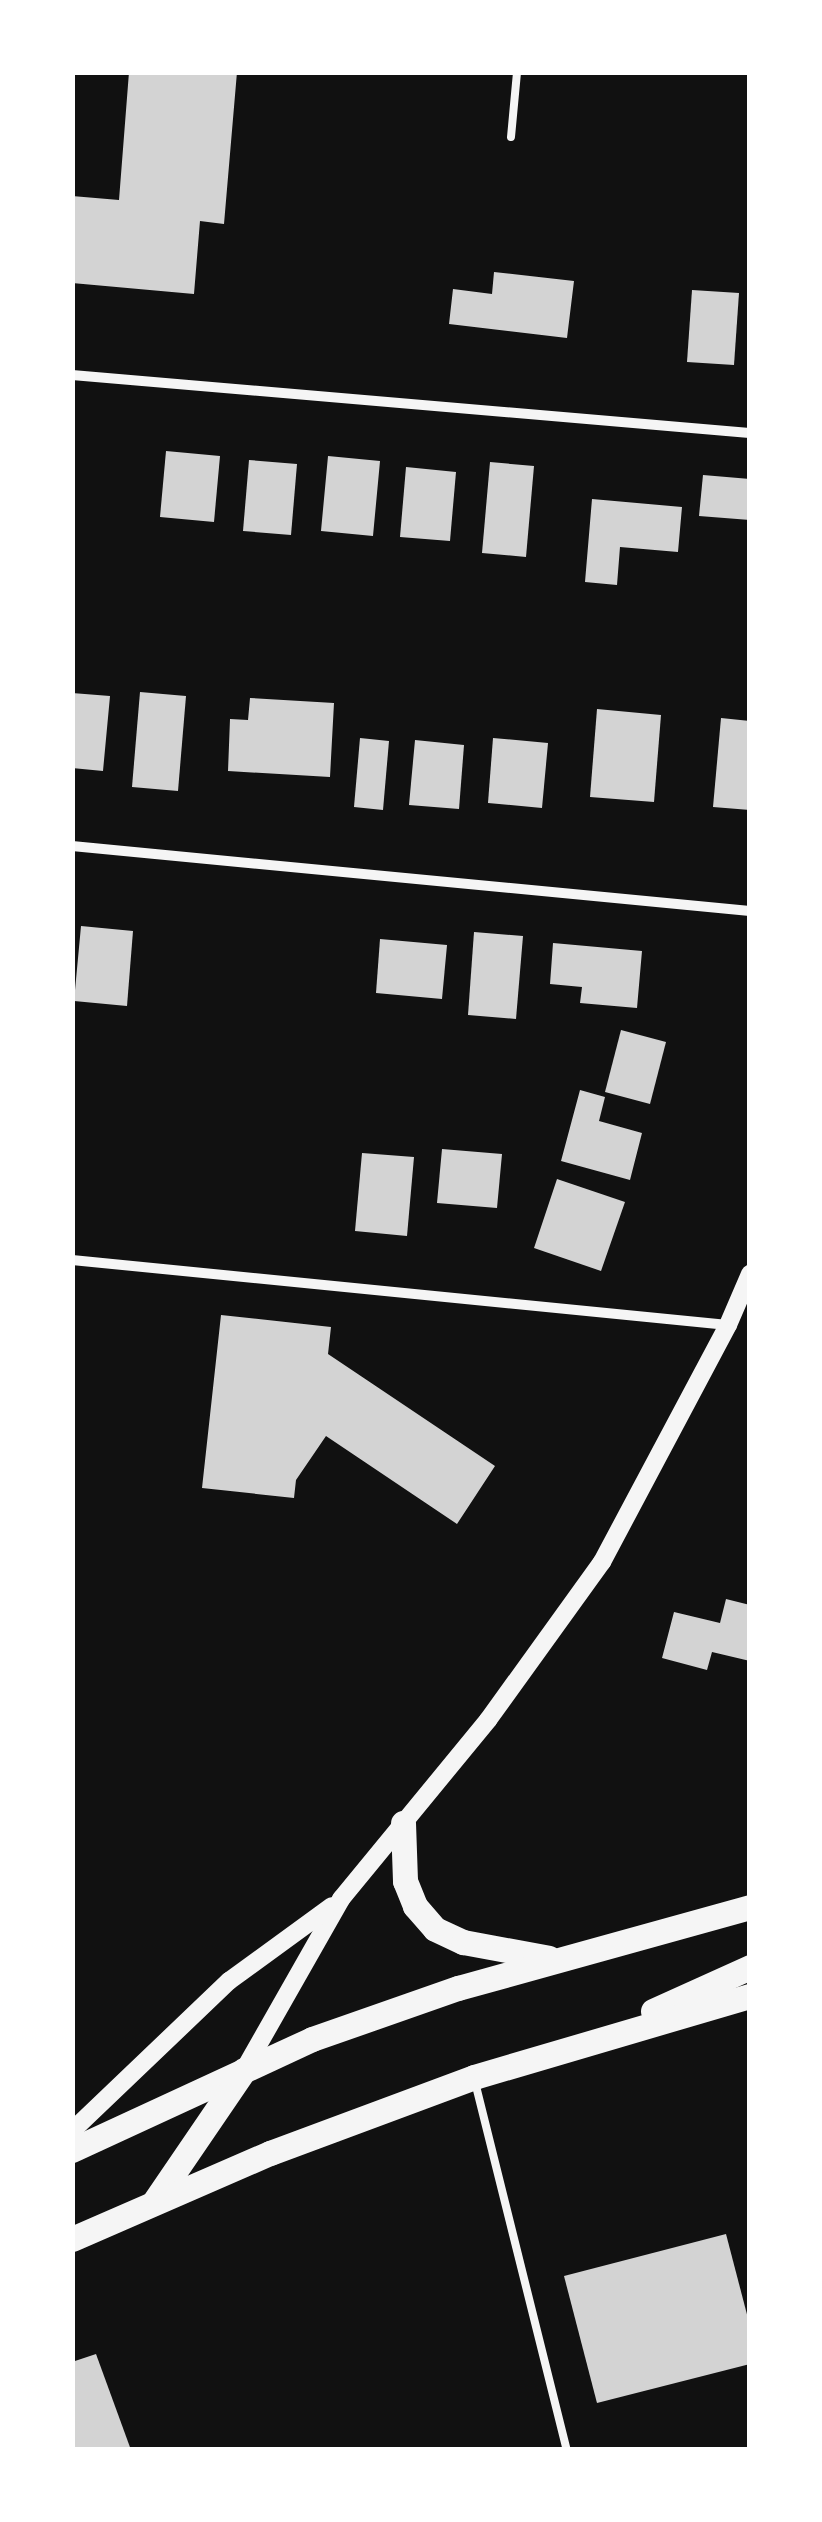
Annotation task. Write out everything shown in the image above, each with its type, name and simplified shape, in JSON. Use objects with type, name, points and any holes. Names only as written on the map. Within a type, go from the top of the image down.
[{"type":"highway","points":[[403,1823],[405,1881],[414,1906],[435,1930],[463,1942],[558,1960]]},
{"type":"highway","points":[[72,2150],[312,2039],[458,1988],[750,1907]]},
{"type":"highway","points":[[571,2049],[750,1968]]},
{"type":"highway","points":[[72,2239],[154,2202],[474,2078],[750,1996]]},
{"type":"highway","points":[[154,2202],[244,2070]]},
{"type":"street","points":[[72,375],[750,434]]},
{"type":"street","points":[[72,846],[750,911]]},
{"type":"street","points":[[72,1260],[728,1324]]},
{"type":"street","points":[[244,2070],[341,1900],[488,1720],[602,1562],[728,1324],[750,1274]]},
{"type":"street","points":[[72,2131],[229,1981],[341,1900]]},
{"type":"lane","points":[[512,137],[517,72]]},
{"type":"lane","points":[[474,2078],[567,2450]]},
{"type":"building","points":[[129,72],[237,72],[224,224],[200,221],[194,294],[72,283],[72,196],[119,200]]},
{"type":"building","points":[[494,272],[574,281],[567,338],[449,324],[453,289],[492,294]]},
{"type":"building","points":[[692,290],[739,293],[734,365],[687,362]]},
{"type":"building","points":[[166,451],[220,456],[214,522],[160,517]]},
{"type":"building","points":[[328,456],[380,461],[373,536],[321,531]]},
{"type":"building","points":[[249,460],[297,464],[291,535],[243,531]]},
{"type":"building","points":[[490,462],[534,466],[526,557],[482,553]]},
{"type":"building","points":[[406,467],[456,472],[450,541],[400,537]]},
{"type":"building","points":[[703,475],[750,479],[750,520],[699,516]]},
{"type":"building","points":[[592,499],[682,507],[678,552],[620,547],[617,585],[585,582]]},
{"type":"building","points":[[140,692],[186,696],[178,791],[132,787]]},
{"type":"building","points":[[72,693],[110,696],[103,771],[72,768]]},
{"type":"building","points":[[250,698],[334,703],[330,777],[228,771],[230,719],[248,720]]},
{"type":"building","points":[[597,709],[661,715],[654,802],[590,797]]},
{"type":"building","points":[[721,718],[750,721],[750,810],[713,807]]},
{"type":"building","points":[[360,738],[389,741],[383,810],[354,807]]},
{"type":"building","points":[[493,738],[548,743],[542,808],[488,803]]},
{"type":"building","points":[[415,740],[464,745],[459,809],[409,805]]},
{"type":"building","points":[[81,926],[133,931],[127,1006],[74,1001]]},
{"type":"building","points":[[474,932],[523,936],[516,1019],[468,1015]]},
{"type":"building","points":[[380,939],[447,945],[442,999],[376,993]]},
{"type":"building","points":[[553,943],[642,951],[637,1008],[580,1003],[582,987],[550,984]]},
{"type":"building","points":[[621,1030],[666,1042],[650,1104],[605,1092]]},
{"type":"building","points":[[580,1090],[605,1097],[599,1121],[642,1133],[630,1180],[561,1161]]},
{"type":"building","points":[[442,1149],[502,1154],[497,1208],[437,1203]]},
{"type":"building","points":[[362,1153],[414,1157],[407,1236],[355,1231]]},
{"type":"building","points":[[557,1179],[625,1202],[601,1271],[534,1248]]},
{"type":"building","points":[[221,1315],[331,1327],[328,1354],[495,1466],[457,1524],[326,1436],[296,1480],[294,1498],[202,1488]]},
{"type":"building","points":[[726,1599],[750,1605],[750,1661],[712,1652],[707,1670],[662,1658],[674,1612],[720,1623]]},
{"type":"building","points":[[726,2234],[750,2326],[750,2364],[597,2403],[564,2276]]},
{"type":"building","points":[[96,2354],[131,2450],[72,2450],[72,2362]]}]
